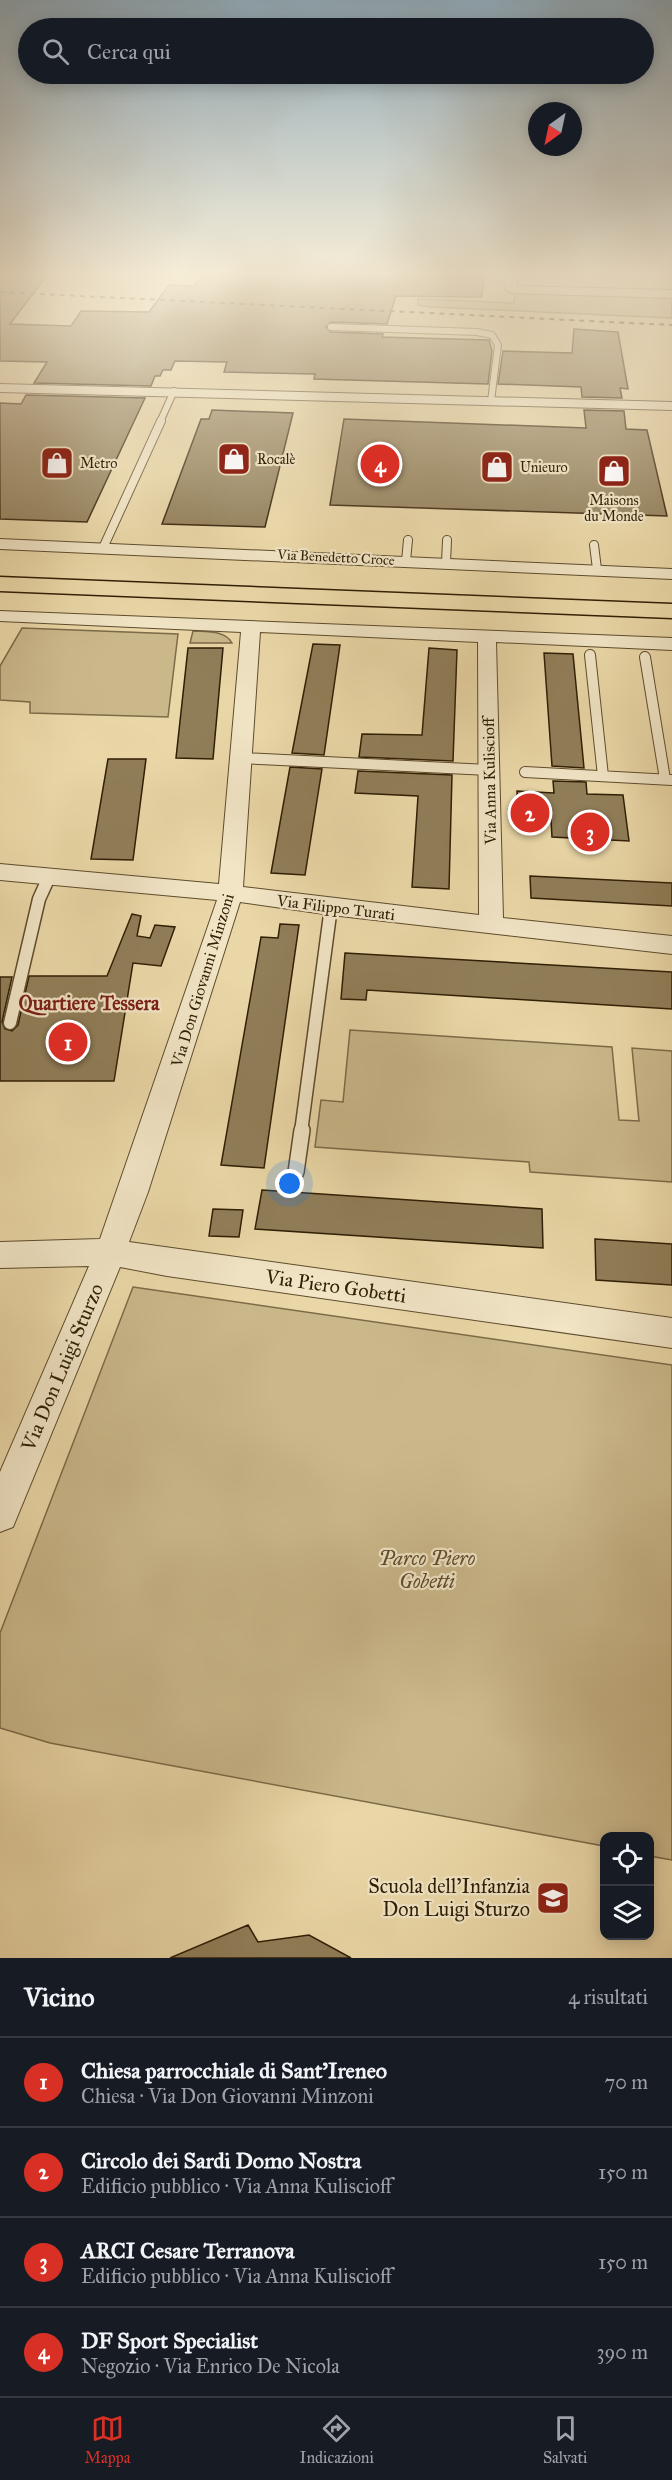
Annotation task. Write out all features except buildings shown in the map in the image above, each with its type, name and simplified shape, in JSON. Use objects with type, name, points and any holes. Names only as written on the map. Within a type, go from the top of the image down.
[{"type":"main road","points":[[0,573],[672,605]]},
{"type":"main road","points":[[0,584],[672,605]]},
{"type":"street","points":[[0,386],[672,406]]},
{"type":"street","name":"Via Benedetto Croce","points":[[0,544],[672,574]]},
{"type":"street","points":[[0,616],[672,644]]},
{"type":"street","name":"Via Don Giovanni Minzoni","points":[[109,1252],[136,1182],[230,896],[251,627]]},
{"type":"street","name":"Via Anna Kuliscioff","points":[[487,637],[491,925]]},
{"type":"street","name":"Via Filippo Turati","points":[[0,872],[230,896],[260,896],[331,908],[672,945]]},
{"type":"street","name":"Via Piero Gobetti","points":[[0,1255],[109,1252],[167,1263],[672,1333]]},
{"type":"street","name":"Via Don Luigi Sturzo","points":[[0,1514],[109,1252]]},
{"type":"lane","points":[[491,400],[495,365]]},
{"type":"lane","points":[[103,548],[174,391]]},
{"type":"lane","points":[[406,561],[408,540]]},
{"type":"lane","points":[[446,563],[447,540]]},
{"type":"lane","points":[[594,545],[597,569]]},
{"type":"lane","points":[[590,655],[603,776]]},
{"type":"lane","points":[[525,772],[668,780],[645,657]]},
{"type":"lane","points":[[241,758],[489,771]]},
{"type":"lane","points":[[10,1023],[39,898],[49,877]]},
{"type":"lane","points":[[296,1172],[331,908]]},
{"type":"green space","points":[[22,628],[178,634],[168,717],[30,713],[30,702],[0,700],[0,666]]},
{"type":"green space","points":[[193,631],[220,634],[232,643],[190,643]]},
{"type":"green space","points":[[350,1030],[612,1047],[619,1120],[639,1121],[632,1048],[672,1051],[672,1182],[530,1172],[529,1162],[315,1147],[321,1100],[343,1102]]},
{"type":"green space","name":"Parco Piero Gobetti","points":[[133,1287],[672,1365],[672,1860],[654,1857],[654,1832],[600,1832],[600,1845],[50,1743],[0,1728],[0,1633]]},
{"type":"place","name":"Rocalè","points":[[234,459]]},
{"type":"place","name":"Metro","points":[[57,463]]},
{"type":"place","name":"DF Sport Specialist","points":[[380,464]]},
{"type":"place","name":"Unieuro","points":[[497,467]]},
{"type":"place","name":"Maisons du Monde","points":[[614,471]]},
{"type":"place","name":"Circolo dei Sardi Domo Nostra","points":[[530,813]]},
{"type":"place","name":"ARCI Cesare Terranova","points":[[590,832]]},
{"type":"place","name":"Chiesa parrocchiale di Sant'Ireneo","points":[[68,1042]]},
{"type":"place","name":"Scuola dell'Infanzia Don Luigi Sturzo","points":[[553,1898]]},
{"type":"district","name":"Quartiere Tessera","points":[[89,1003]]}]
